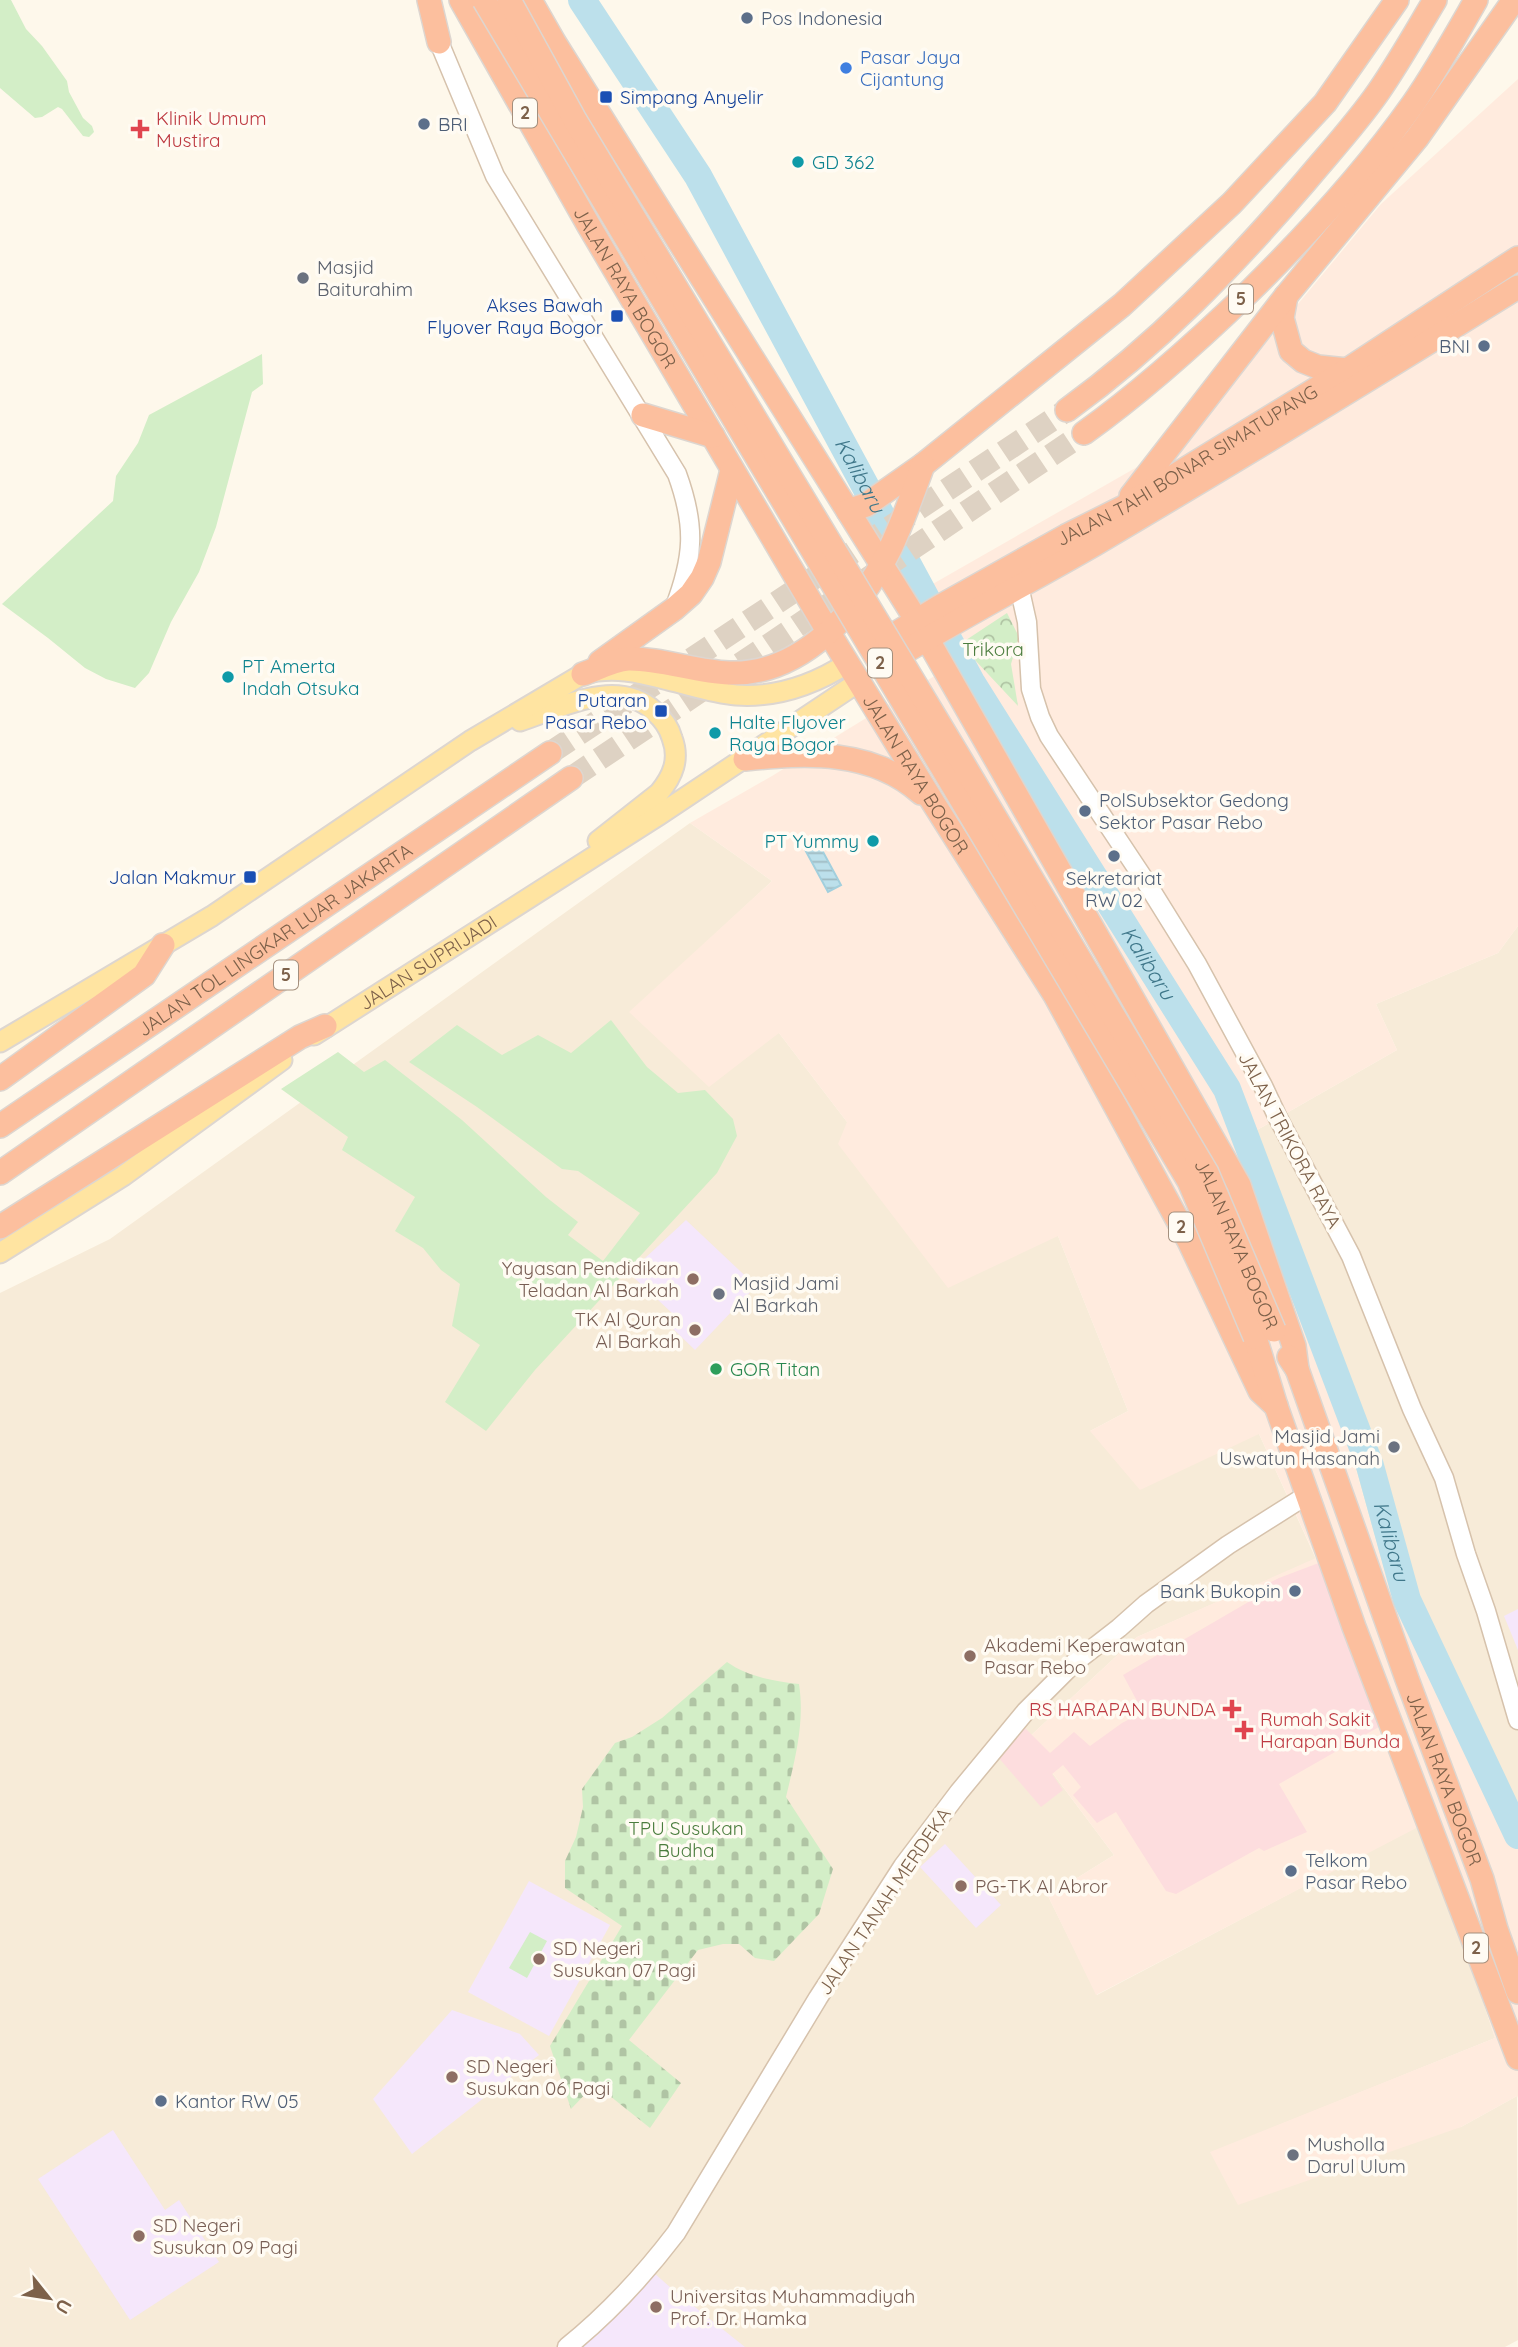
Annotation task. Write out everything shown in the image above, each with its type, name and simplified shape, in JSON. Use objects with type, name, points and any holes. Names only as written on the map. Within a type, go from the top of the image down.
[{"type":"highway","points":[[429,0],[439,42]]},
{"type":"highway","name":"JALAN RAYA BOGOR","points":[[461,0],[732,470],[834,629],[854,672],[881,718],[1055,995],[1189,1241],[1260,1391],[1276,1406]]},
{"type":"highway","name":"JALAN RAYA BOGOR","points":[[484,0],[1189,1181],[1264,1333],[1297,1369]]},
{"type":"highway","name":"JALAN RAYA BOGOR","points":[[509,0],[582,132],[1207,1173],[1264,1333],[1276,1406],[1307,1495],[1354,1628],[1518,2058]]},
{"type":"highway","name":"JALAN RAYA BOGOR","points":[[530,0],[554,42],[866,503],[886,557],[930,624],[950,678],[1238,1185],[1294,1346],[1297,1369],[1482,1879],[1518,1992]]},
{"type":"highway","points":[[866,503],[923,465],[1122,304],[1232,203],[1325,103],[1397,0]]},
{"type":"highway","name":"5","points":[[1067,410],[1114,375],[1196,301],[1248,248],[1380,90],[1435,0]]},
{"type":"highway","name":"5","points":[[1084,433],[1125,404],[1199,341],[1302,240],[1381,147],[1408,110],[1476,0]]},
{"type":"highway","points":[[1122,508],[1286,296],[1417,138],[1514,0]]},
{"type":"highway","points":[[1380,90],[1408,110]]},
{"type":"highway","name":"JALAN TAHI BONAR SIMATUPANG","points":[[930,624],[1018,586],[1085,541],[1122,508],[1347,370],[1518,258]]},
{"type":"highway","name":"JALAN TAHI BONAR SIMATUPANG","points":[[854,672],[930,624],[1085,541],[1356,387],[1518,287]]},
{"type":"highway","points":[[1286,296],[1282,318],[1291,351],[1303,361],[1318,367],[1347,370]]},
{"type":"highway","points":[[643,415],[713,436]]},
{"type":"highway","points":[[583,674],[626,659],[730,673],[752,671],[775,665],[808,649],[834,629],[886,557],[923,465]]},
{"type":"highway","points":[[583,674],[691,594],[709,562],[732,470]]},
{"type":"highway","points":[[834,629],[888,618],[930,624]]},
{"type":"highway","points":[[881,718],[877,703],[878,688],[886,673],[896,664],[911,659],[926,660],[940,667],[950,678]]},
{"type":"highway","name":"JALAN TOL LINGKAR LUAR JAKARTA","points":[[0,1126],[550,753]]},
{"type":"highway","points":[[745,759],[795,754],[835,757],[877,766],[892,771],[934,804]]},
{"type":"highway","name":"JALAN TOL LINGKAR LUAR JAKARTA","points":[[0,1173],[571,778]]},
{"type":"highway","points":[[0,1079],[144,975],[163,945]]},
{"type":"highway","points":[[0,1227],[300,1037],[325,1026]]},
{"type":"main road","points":[[0,1042],[264,882],[416,777],[583,674],[622,669],[736,695],[760,695],[802,687],[831,674],[854,672]]},
{"type":"main road","name":"JALAN SUPRIJADI","points":[[0,1253],[123,1176],[220,1107],[325,1026],[745,759],[854,672]]},
{"type":"main road","points":[[489,731],[594,697],[623,696],[646,704],[657,713],[672,736],[675,749],[673,771],[659,793],[527,899]]},
{"type":"street","points":[[439,42],[495,176],[677,474],[687,502],[691,526],[690,549],[683,584],[674,609]]},
{"type":"street","name":"JALAN TRIKORA RAYA","points":[[1018,586],[1027,622],[1031,689],[1049,736],[1197,964],[1351,1256],[1412,1409],[1444,1478],[1518,1720]]},
{"type":"street","name":"JALAN TANAH MERDEKA","points":[[567,2347],[609,2311],[653,2263],[676,2233],[818,1998],[903,1866],[959,1792],[1026,1711],[1074,1663],[1119,1629],[1146,1604],[1228,1545],[1307,1495]]},
{"type":"shaded area","points":[[1518,79],[1518,926],[1498,953],[1376,1004],[1397,1050],[1243,1138],[1305,1287],[1384,1570],[1518,1832],[1518,2098],[1517,2096],[1461,2127],[1238,2205],[1210,2152],[1495,2038],[1424,1824],[1096,1995],[1048,1896],[1114,1855],[1027,1739],[1137,1637],[1316,1558],[1259,1434],[1140,1490],[1090,1431],[1128,1411],[1058,1236],[948,1288],[838,1144],[847,1122],[779,1033],[709,1087],[629,1012],[772,881],[690,823],[962,659],[924,589],[1186,439],[1381,204]]},
{"type":"shaded area","points":[[690,823],[772,881],[630,1013],[779,1033],[847,1122],[1058,1236],[1128,1411],[1090,1431],[1259,1434],[1316,1559],[1137,1637],[1027,1739],[1114,1855],[1048,1896],[1097,1995],[1424,1823],[1495,2038],[1210,2153],[1461,2127],[1517,2096],[1518,2340],[1505,2347],[0,2347],[0,1293],[110,1239]]},
{"type":"shaded area","points":[[1518,926],[1518,1832],[1384,1570],[1305,1287],[1243,1138],[1397,1050],[1376,1004],[1498,953]]},
{"type":"shaded area","name":"Yayasan Pendidikan Teladan Al Barkah","points":[[686,1220],[756,1286],[695,1350],[665,1321],[672,1313],[629,1273]]},
{"type":"shaded area","name":"Rumah Sakit Harapan Bunda","points":[[1324,1561],[1384,1724],[1279,1784],[1307,1832],[1264,1851],[1259,1848],[1176,1894],[1166,1891],[1116,1812],[1097,1823],[1073,1795],[1081,1787],[1063,1765],[1052,1774],[1063,1790],[1041,1807],[998,1757],[1024,1727],[1050,1753],[1074,1732],[1090,1746],[1143,1712],[1123,1675],[1257,1597],[1255,1590]]},
{"type":"shaded area","points":[[1518,1609],[1518,1650],[1504,1616]]},
{"type":"shaded area","name":"PG-TK Al Abror","points":[[945,1844],[1001,1905],[976,1928],[920,1867]]},
{"type":"shaded area","name":"SD Negeri Susukan 07 Pagi","points":[[529,1881],[610,1925],[549,2036],[468,1992]]},
{"type":"shaded area","name":"SD Negeri Susukan 06 Pagi","points":[[452,2010],[520,2034],[539,2055],[412,2154],[373,2099]]},
{"type":"shaded area","name":"SD Negeri Susukan 09 Pagi","points":[[113,2130],[165,2210],[179,2200],[219,2262],[130,2320],[38,2179]]},
{"type":"shaded area","name":"Universitas Muhammadiyah Prof. Dr. Hamka","points":[[653,2272],[671,2288],[745,2347],[575,2347]]},
{"type":"green space","points":[[0,0],[11,0],[26,29],[67,81],[69,92],[83,118],[92,126],[94,132],[89,137],[83,136],[62,109],[58,107],[42,117],[35,118],[0,88]]},
{"type":"green space","points":[[262,354],[263,384],[252,392],[216,527],[199,572],[171,622],[149,673],[135,688],[106,679],[85,668],[2,604],[113,501],[116,476],[138,443],[149,415]]},
{"type":"green space","name":"Trikora","points":[[1007,613],[1019,637],[1011,664],[1018,706],[960,644]]},
{"type":"green space","points":[[611,1020],[647,1067],[678,1093],[705,1090],[733,1119],[737,1136],[717,1173],[535,1370],[486,1431],[445,1402],[480,1345],[452,1326],[460,1284],[441,1270],[423,1248],[395,1231],[415,1197],[342,1150],[348,1137],[281,1089],[338,1052],[364,1072],[385,1060],[462,1120],[546,1197],[578,1222],[568,1235],[603,1261],[640,1213],[578,1171],[562,1169],[409,1062],[457,1025],[502,1055],[538,1035],[571,1053]]},
{"type":"green space","name":"TPU Susukan Budha","points":[[727,1662],[752,1675],[799,1684],[800,1727],[786,1797],[833,1869],[819,1914],[774,1961],[755,1958],[739,1944],[723,1944],[698,1950],[629,2040],[681,2083],[650,2128],[595,2084],[571,2109],[550,2046],[622,1926],[565,1888],[565,1861],[576,1837],[583,1807],[582,1789],[615,1743],[632,1737],[662,1718]]},
{"type":"green space","points":[[530,1932],[547,1941],[527,1978],[509,1968]]},
{"type":"water","points":[[816,839],[841,885],[828,892],[803,846]]},
{"type":"waterway","name":"Kalibaru","points":[[582,0],[698,176],[971,682],[1227,1089],[1370,1466],[1407,1600],[1518,1835]]},
{"type":"tunnel","points":[[550,753],[1067,410]]},
{"type":"tunnel","points":[[571,778],[1084,433]]},
{"type":"place","name":"Pos Indonesia","points":[[747,18]]},
{"type":"place","name":"Pasar Jaya Cijantung","points":[[846,68]]},
{"type":"place","name":"Simpang Anyelir","points":[[606,97]]},
{"type":"place","name":"BRI","points":[[424,124]]},
{"type":"place","name":"Klinik Umum Mustira","points":[[140,129]]},
{"type":"place","name":"GD 362","points":[[798,162]]},
{"type":"place","name":"Masjid Baiturahim","points":[[303,278]]},
{"type":"place","name":"Akses Bawah Flyover Raya Bogor","points":[[617,316]]},
{"type":"place","name":"BNI","points":[[1484,346]]},
{"type":"place","name":"PT Amerta Indah Otsuka","points":[[228,677]]},
{"type":"place","name":"Putaran Pasar Rebo","points":[[661,711]]},
{"type":"place","name":"Halte Flyover Raya Bogor","points":[[715,733]]},
{"type":"place","name":"PolSubsektor Gedong Sektor Pasar Rebo","points":[[1085,811]]},
{"type":"place","name":"PT Yummy","points":[[873,841]]},
{"type":"place","name":"Sekretariat RW 02","points":[[1114,856]]},
{"type":"place","name":"Jalan Makmur","points":[[250,877]]},
{"type":"place","name":"Yayasan Pendidikan Teladan Al Barkah","points":[[693,1279]]},
{"type":"place","name":"Masjid Jami Al Barkah","points":[[719,1294]]},
{"type":"place","name":"TK Al Quran Al Barkah","points":[[695,1330]]},
{"type":"place","name":"GOR Titan","points":[[716,1369]]},
{"type":"place","name":"Masjid Jami Uswatun Hasanah","points":[[1394,1447]]},
{"type":"place","name":"Bank Bukopin","points":[[1295,1591]]},
{"type":"place","name":"Akademi Keperawatan Pasar Rebo","points":[[970,1656]]},
{"type":"place","name":"RS HARAPAN BUNDA","points":[[1232,1709]]},
{"type":"place","name":"Rumah Sakit Harapan Bunda","points":[[1244,1730]]},
{"type":"place","name":"Telkom Pasar Rebo","points":[[1291,1871]]},
{"type":"place","name":"PG-TK Al Abror","points":[[961,1886]]},
{"type":"place","name":"SD Negeri Susukan 07 Pagi","points":[[539,1959]]},
{"type":"place","name":"SD Negeri Susukan 06 Pagi","points":[[452,2077]]},
{"type":"place","name":"Kantor RW 05","points":[[161,2101]]},
{"type":"place","name":"Musholla Darul Ulum","points":[[1293,2155]]},
{"type":"place","name":"SD Negeri Susukan 09 Pagi","points":[[139,2236]]},
{"type":"place","name":"Universitas Muhammadiyah Prof. Dr. Hamka","points":[[656,2307]]}]
